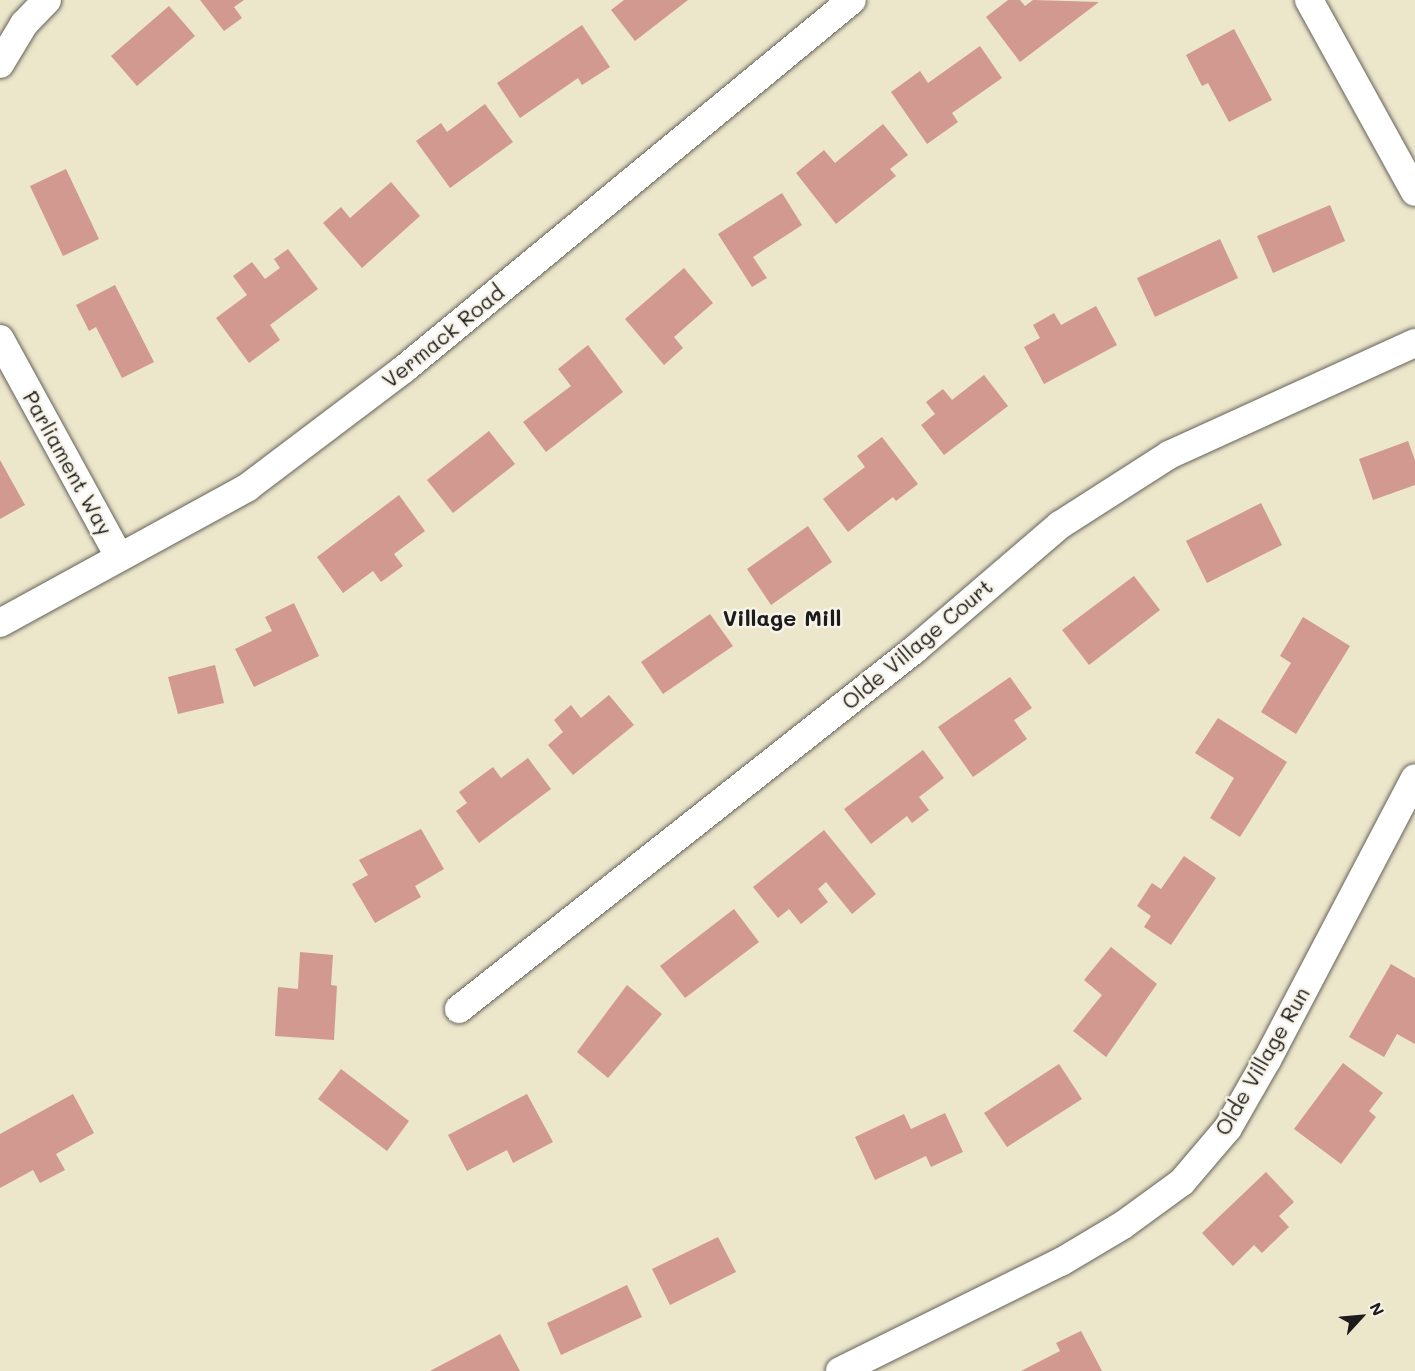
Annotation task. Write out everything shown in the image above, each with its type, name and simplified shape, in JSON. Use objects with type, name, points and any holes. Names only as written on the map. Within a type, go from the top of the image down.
[{"type":"street","points":[[0,64],[24,24],[47,0]]},
{"type":"street","name":"Vermack Road","points":[[0,623],[257,480],[404,369],[852,0]]},
{"type":"street","points":[[1310,0],[1415,192]]},
{"type":"street","name":"Parliament Way","points":[[0,339],[119,556]]},
{"type":"street","name":"Olde Village Court","points":[[459,1009],[914,650],[1060,525],[1169,455],[1415,343]]},
{"type":"street","name":"Olde Village Run","points":[[840,1371],[1061,1262],[1123,1226],[1182,1182],[1228,1128],[1267,1060],[1415,778]]},
{"type":"building","points":[[200,0],[244,0],[234,7],[242,18],[224,31]]},
{"type":"building","points":[[624,0],[688,0],[635,41],[611,10]]},
{"type":"building","points":[[1008,0],[1020,0],[1025,6],[1033,0],[1099,2],[1020,62],[986,17]]},
{"type":"building","points":[[169,6],[195,36],[137,86],[111,56]]},
{"type":"building","points":[[582,25],[610,67],[582,85],[578,78],[520,118],[497,83]]},
{"type":"building","points":[[1234,29],[1272,100],[1229,122],[1208,83],[1202,86],[1186,55]]},
{"type":"building","points":[[980,46],[1002,78],[952,113],[958,122],[927,144],[891,92],[920,71],[928,83]]},
{"type":"building","points":[[485,104],[513,142],[450,188],[416,141],[441,123],[447,132]]},
{"type":"building","points":[[883,124],[908,155],[890,169],[896,176],[836,224],[796,173],[824,150],[835,163]]},
{"type":"building","points":[[66,169],[99,239],[63,256],[30,186]]},
{"type":"building","points":[[391,182],[420,216],[362,268],[323,223],[341,207],[350,218]]},
{"type":"building","points":[[782,193],[802,225],[753,257],[767,278],[752,287],[718,234]]},
{"type":"building","points":[[1330,205],[1345,241],[1273,273],[1257,236]]},
{"type":"building","points":[[1220,239],[1238,278],[1155,317],[1137,278]]},
{"type":"building","points":[[288,249],[318,289],[270,325],[280,340],[249,363],[216,318],[247,295],[233,276],[252,262],[265,279],[280,268],[274,259]]},
{"type":"building","points":[[684,268],[713,303],[674,337],[683,348],[664,365],[625,319]]},
{"type":"building","points":[[115,285],[154,362],[122,378],[96,327],[89,331],[76,305]]},
{"type":"building","points":[[1096,306],[1117,345],[1044,384],[1024,347],[1040,338],[1033,325],[1054,313],[1061,325]]},
{"type":"building","points":[[588,345],[623,392],[546,452],[523,422],[571,386],[558,369]]},
{"type":"building","points":[[984,375],[1008,406],[944,455],[921,425],[935,414],[926,402],[943,389],[952,400]]},
{"type":"building","points":[[489,431],[515,464],[453,513],[427,480]]},
{"type":"building","points":[[882,437],[918,484],[896,501],[893,497],[848,532],[823,499],[865,467],[857,456]]},
{"type":"building","points":[[1408,441],[1415,460],[1415,485],[1373,500],[1359,459]]},
{"type":"building","points":[[0,460],[25,505],[0,519]]},
{"type":"building","points":[[399,495],[425,531],[394,554],[403,566],[381,582],[373,571],[343,593],[317,557]]},
{"type":"building","points":[[1261,503],[1282,545],[1207,583],[1186,541]]},
{"type":"building","points":[[808,526],[832,562],[771,605],[747,569]]},
{"type":"building","points":[[1134,576],[1160,610],[1089,665],[1062,630]]},
{"type":"building","points":[[294,603],[319,656],[254,687],[235,649],[272,631],[265,617]]},
{"type":"building","points":[[710,614],[733,646],[663,694],[641,662]]},
{"type":"building","points":[[1303,617],[1350,646],[1296,734],[1261,712],[1291,663],[1280,656]]},
{"type":"building","points":[[215,665],[224,703],[178,714],[168,677]]},
{"type":"building","points":[[1010,677],[1032,708],[1014,720],[1027,739],[973,777],[938,727]]},
{"type":"building","points":[[609,695],[634,725],[573,775],[548,745],[563,732],[554,720],[571,705],[581,718]]},
{"type":"building","points":[[1218,718],[1287,762],[1240,837],[1210,818],[1234,778],[1195,753]]},
{"type":"building","points":[[923,750],[944,778],[919,797],[929,810],[912,823],[907,816],[871,844],[844,809]]},
{"type":"building","points":[[528,758],[551,789],[479,843],[456,811],[467,803],[459,792],[493,767],[501,778]]},
{"type":"building","points":[[421,829],[444,869],[415,886],[421,897],[375,923],[352,884],[368,875],[359,860]]},
{"type":"building","points":[[824,830],[876,894],[852,914],[826,882],[818,889],[828,902],[801,924],[789,909],[778,918],[753,887]]},
{"type":"building","points":[[1184,856],[1216,878],[1171,945],[1144,927],[1151,916],[1137,906],[1152,883],[1161,889]]},
{"type":"building","points":[[734,909],[759,942],[685,998],[660,966]]},
{"type":"building","points":[[1111,947],[1157,984],[1106,1057],[1073,1031],[1102,995],[1084,980]]},
{"type":"building","points":[[300,952],[333,955],[331,985],[337,986],[334,1040],[275,1036],[278,987],[298,989]]},
{"type":"building","points":[[1391,964],[1415,978],[1415,1044],[1397,1034],[1384,1057],[1349,1037]]},
{"type":"building","points":[[627,985],[662,1014],[608,1078],[577,1052]]},
{"type":"building","points":[[1343,1063],[1383,1093],[1369,1111],[1376,1117],[1341,1164],[1294,1129]]},
{"type":"building","points":[[1059,1064],[1082,1099],[1007,1147],[984,1113]]},
{"type":"building","points":[[341,1069],[409,1121],[387,1151],[318,1099]]},
{"type":"building","points":[[73,1094],[94,1133],[56,1154],[65,1170],[40,1183],[33,1170],[0,1188],[0,1134]]},
{"type":"building","points":[[527,1094],[553,1142],[513,1163],[507,1150],[467,1171],[448,1135]]},
{"type":"building","points":[[945,1113],[963,1152],[931,1167],[926,1156],[875,1180],[855,1137],[904,1114],[911,1129]]},
{"type":"building","points":[[1266,1172],[1294,1202],[1279,1216],[1289,1227],[1262,1253],[1254,1245],[1233,1266],[1202,1233]]},
{"type":"building","points":[[718,1237],[736,1272],[670,1305],[652,1269]]},
{"type":"building","points":[[627,1285],[642,1317],[561,1355],[547,1323]]},
{"type":"building","points":[[1081,1331],[1102,1371],[1021,1371],[1060,1351],[1056,1343]]},
{"type":"building","points":[[500,1334],[520,1371],[430,1371]]},
{"type":"district","name":"Village Mill","points":[[782,618]]}]
